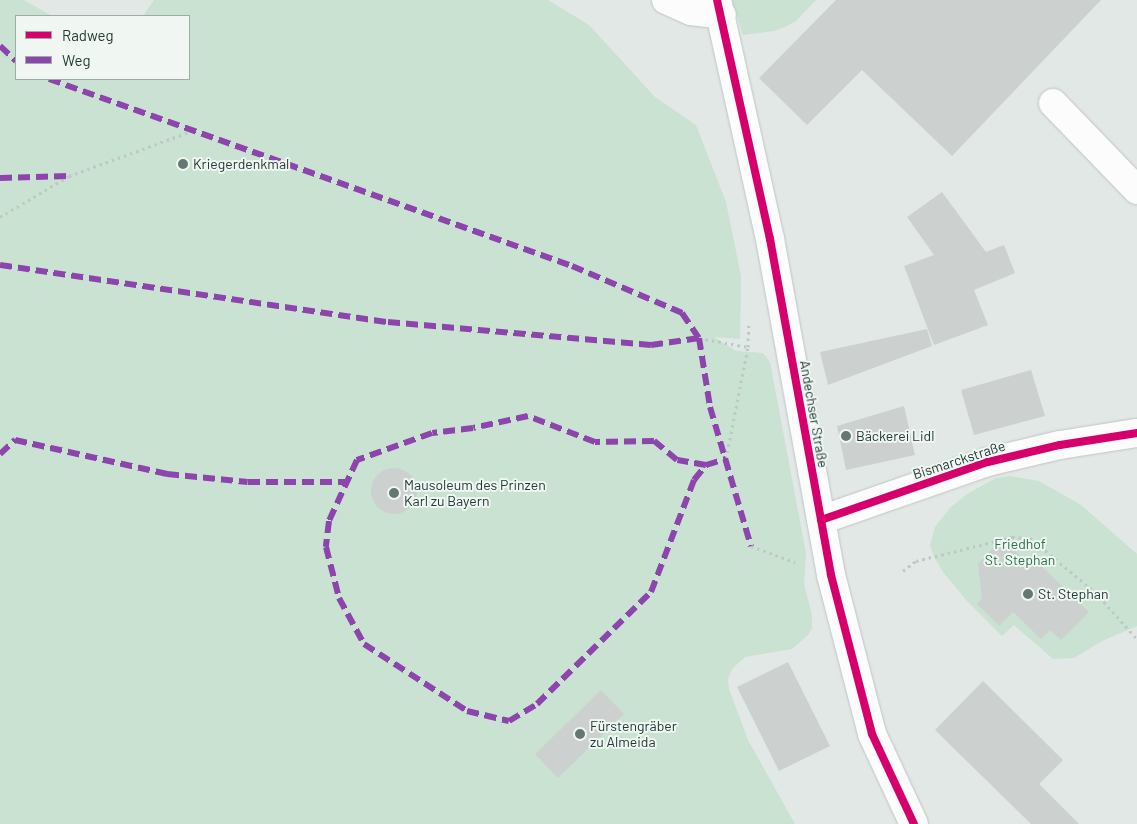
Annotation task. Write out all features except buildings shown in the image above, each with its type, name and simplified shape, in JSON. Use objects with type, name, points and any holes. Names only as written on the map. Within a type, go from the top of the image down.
[{"type":"street","points":[[666,0],[691,11],[720,7]]},
{"type":"street","name":"Andechser Straße","points":[[720,7],[770,239],[831,575],[872,734],[914,824]]},
{"type":"street","points":[[1053,103],[1137,190]]},
{"type":"street","name":"Bismarckstraße","points":[[821,520],[988,462],[1060,445],[1137,433]]},
{"type":"path","points":[[0,216],[69,176],[192,131]]},
{"type":"path","points":[[726,459],[748,347],[750,318]]},
{"type":"path","points":[[699,338],[748,347]]},
{"type":"path","points":[[904,572],[916,561],[1012,537],[1030,538],[1095,592],[1137,639]]},
{"type":"path","points":[[751,546],[831,575]]},
{"type":"green space","points":[[0,0],[24,0],[50,15],[15,15],[15,80],[190,80],[190,15],[144,15],[154,0],[548,0],[589,25],[655,97],[696,125],[726,202],[741,276],[740,339],[714,337],[736,351],[763,353],[770,362],[806,553],[804,584],[812,615],[812,628],[808,635],[792,649],[745,657],[732,669],[728,679],[729,689],[748,740],[795,824],[0,824]]},
{"type":"green space","points":[[732,0],[816,0],[796,21],[785,27],[774,31],[743,35]]},
{"type":"green space","name":"Friedhof St. Stephan","points":[[1010,476],[1039,481],[1081,505],[1137,554],[1137,626],[1102,641],[1074,658],[1053,659],[1014,625],[1002,636],[968,602],[943,572],[934,557],[930,545],[935,527],[950,508],[967,494],[996,478]]},
{"type":"marked path","points":[[0,46],[15,60]]},
{"type":"marked path","points":[[52,80],[572,266],[682,313],[699,338],[710,407],[751,546]]},
{"type":"marked path","points":[[0,178],[69,176]]},
{"type":"marked path","points":[[0,265],[388,322],[651,345],[699,338]]},
{"type":"marked path","points":[[706,465],[677,460],[654,441],[595,442],[528,416],[473,428],[432,433],[357,460],[329,521],[326,547],[339,598],[364,644],[467,711],[509,721],[537,704],[651,592],[694,480],[706,465],[726,459]]},
{"type":"marked path","points":[[0,454],[15,440],[167,474],[248,482],[347,482]]},
{"type":"cycle path","points":[[717,0],[770,239],[831,575],[872,734],[914,824]]},
{"type":"cycle path","points":[[821,520],[988,462],[1060,445],[1137,433]]},
{"type":"place","name":"Kriegerdenkmal","points":[[183,164]]},
{"type":"place","name":"Bäckerei Lidl","points":[[846,436]]},
{"type":"place","name":"Mausoleum des Prinzen Karl zu Bayern","points":[[394,493]]},
{"type":"place","name":"St. Stephan","points":[[1028,594]]},
{"type":"place","name":"Fürstengräber zu Almeida","points":[[580,734]]}]
